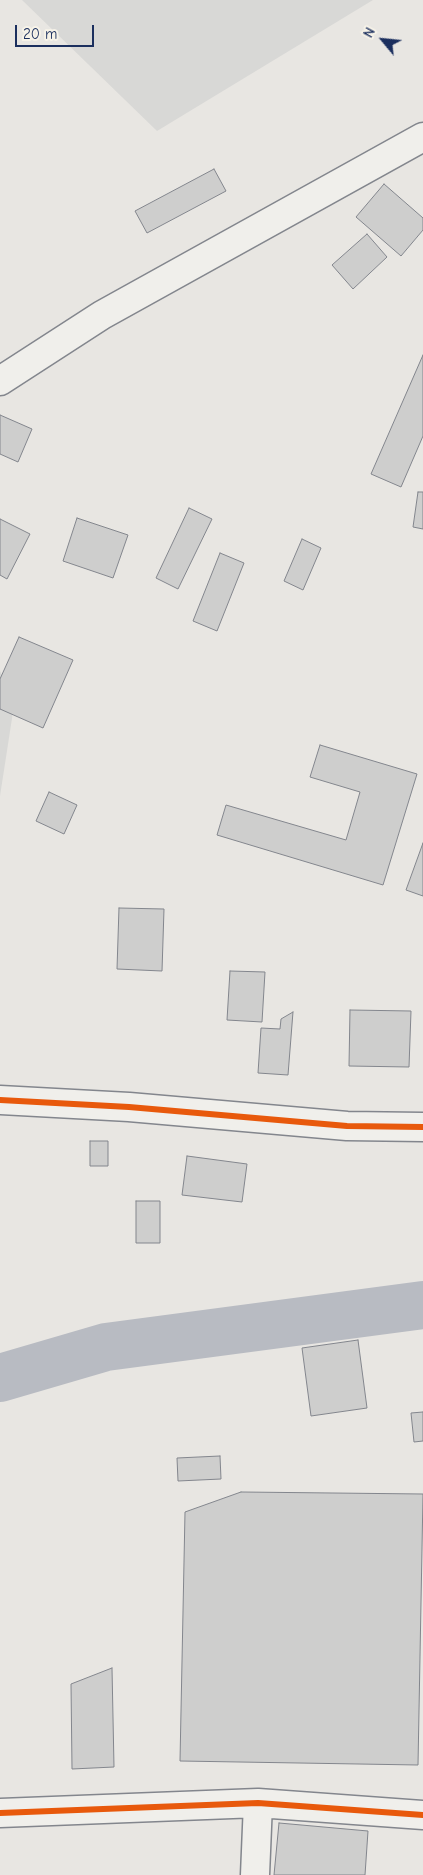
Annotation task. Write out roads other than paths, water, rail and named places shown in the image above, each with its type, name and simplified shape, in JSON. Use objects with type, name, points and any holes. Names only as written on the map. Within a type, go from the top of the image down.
[{"type":"street","points":[[0,381],[102,315],[423,137]]},
{"type":"street","points":[[0,1100],[129,1107],[347,1126],[423,1126]]},
{"type":"street","points":[[255,1875],[258,1803]]},
{"type":"street","points":[[0,1813],[258,1803],[423,1815]]},
{"type":"waterway","points":[[0,1378],[106,1347],[423,1305]]}]
